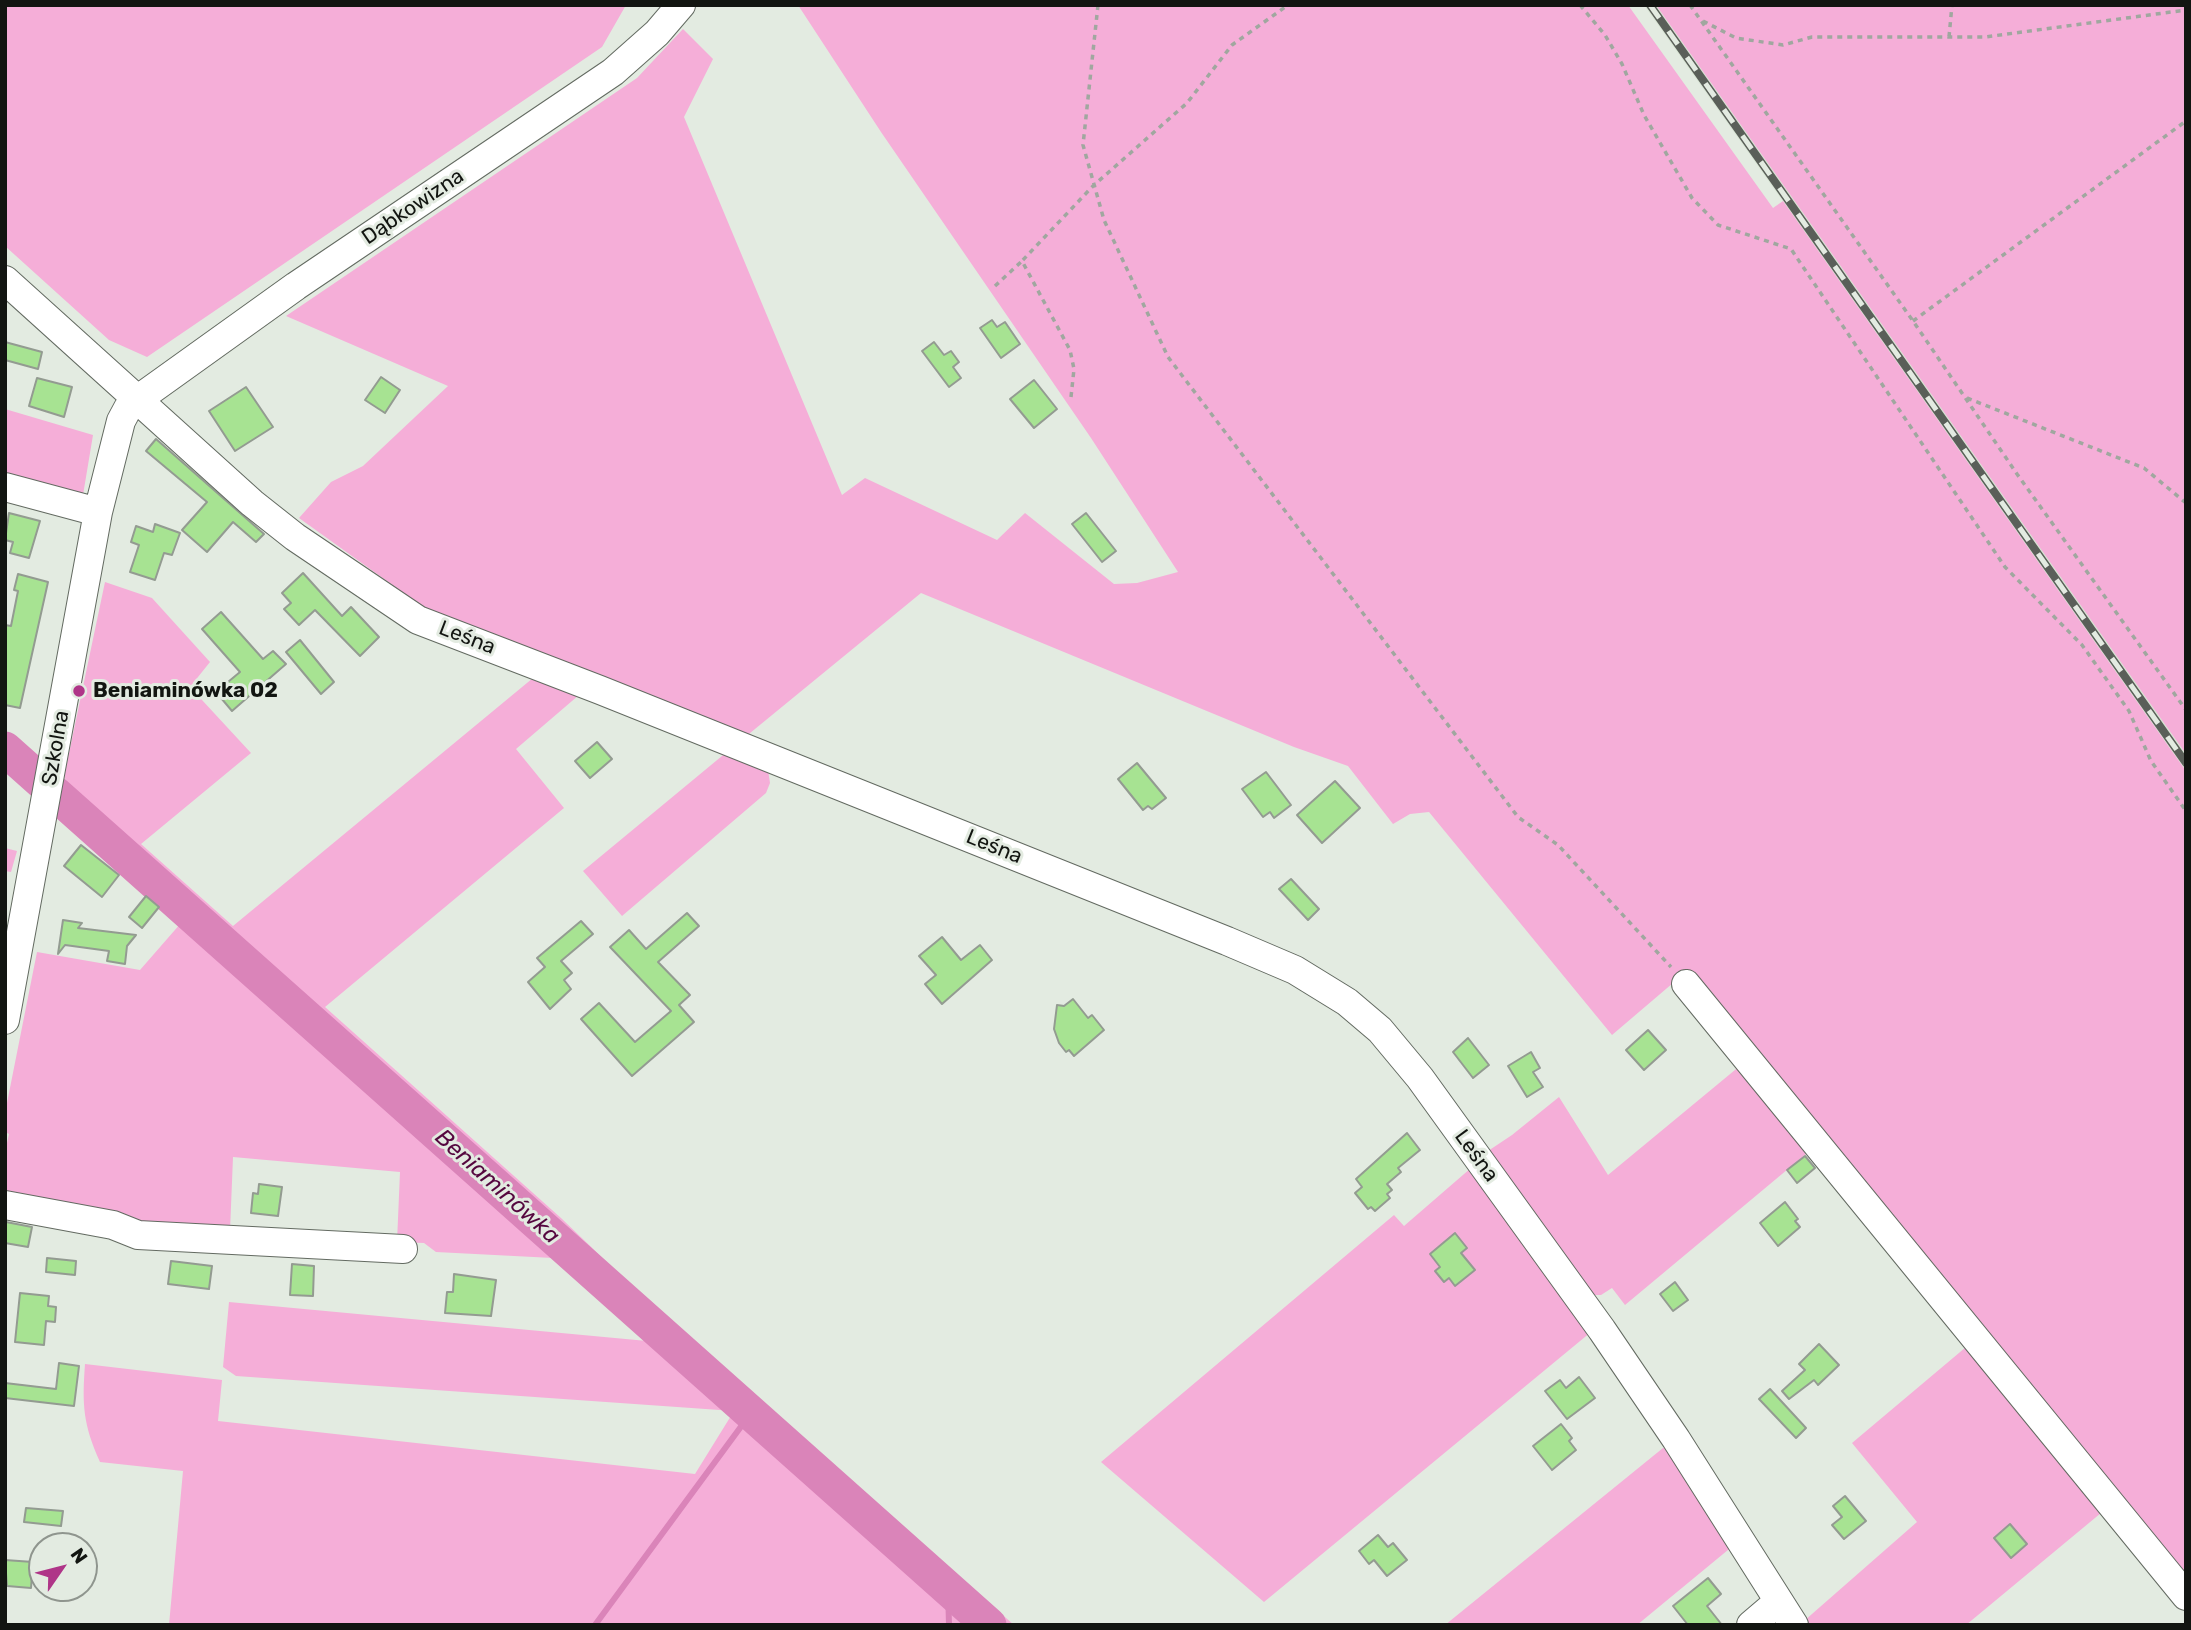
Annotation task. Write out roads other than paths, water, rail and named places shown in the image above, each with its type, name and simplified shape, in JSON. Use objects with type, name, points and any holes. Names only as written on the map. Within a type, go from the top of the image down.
[{"type":"street","name":"Dąbkowizna","points":[[137,400],[296,286],[613,72],[657,33],[681,5]]},
{"type":"street","name":"Leśna","points":[[5,280],[252,503],[295,537],[418,620],[613,695],[1227,941],[1295,970],[1347,1002],[1380,1030],[1420,1078],[1594,1319],[1676,1438],[1794,1625]]},
{"type":"street","name":"Szkolna","points":[[5,1020],[19,912],[31,850],[45,808],[98,512],[121,421],[128,408],[137,400]]},
{"type":"street","points":[[5,487],[98,512]]},
{"type":"street","points":[[1686,984],[2186,1596]]},
{"type":"street","points":[[5,1205],[113,1224],[138,1235],[403,1249]]},
{"type":"street","points":[[1751,1625],[1778,1602]]},
{"type":"waterway","name":"Beniaminówka","points":[[5,749],[989,1625]]},
{"type":"waterway","points":[[595,1625],[751,1413]]},
{"type":"waterway","points":[[948,1588],[949,1625]]},
{"type":"railway","points":[[1650,5],[2186,763]]},
{"type":"place","name":"Beniaminówka 02","points":[[79,691]]}]
